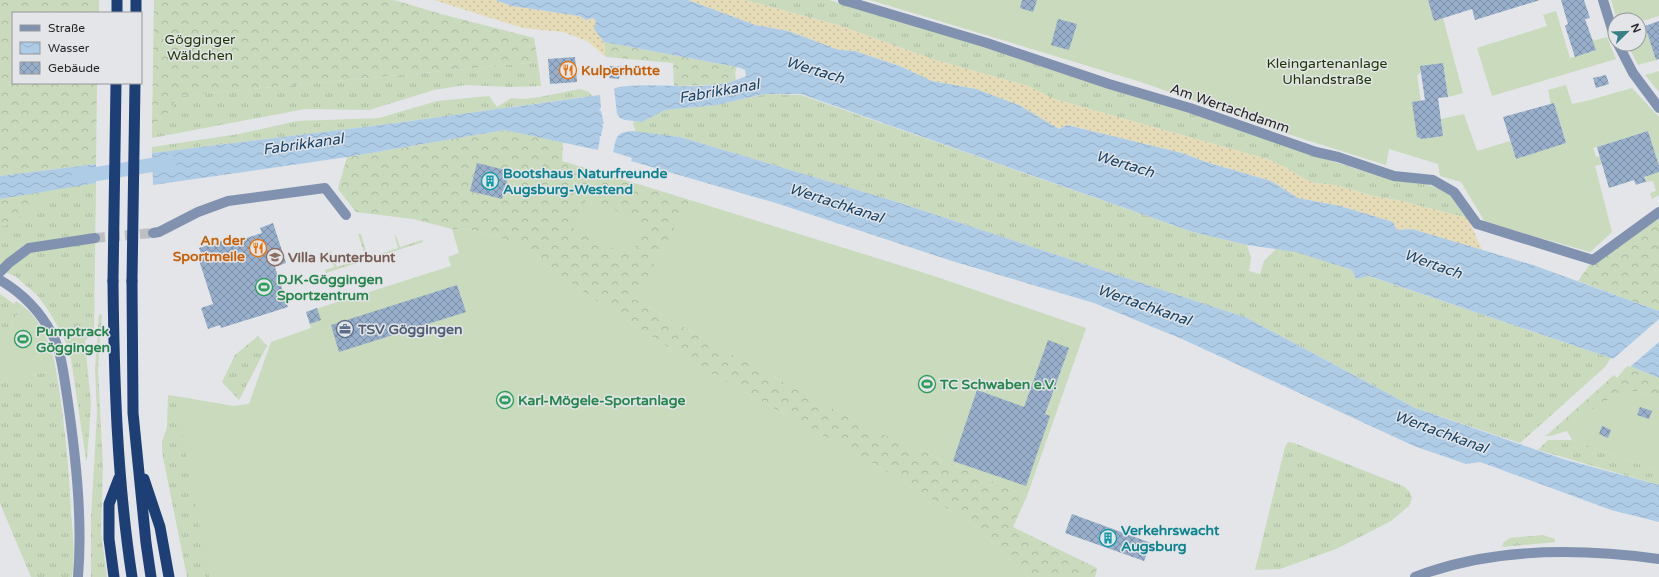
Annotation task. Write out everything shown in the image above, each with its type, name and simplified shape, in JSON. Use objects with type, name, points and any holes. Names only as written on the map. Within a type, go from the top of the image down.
[{"type":"highway","points":[[117,0],[117,12]]},
{"type":"highway","points":[[136,0],[136,12]]},
{"type":"highway","points":[[116,84],[113,281],[115,406],[120,475],[132,577]]},
{"type":"highway","points":[[135,84],[132,281],[133,413],[151,577]]},
{"type":"highway","points":[[137,459],[160,528],[169,577]]},
{"type":"highway","points":[[114,577],[109,539],[109,504],[120,475]]},
{"type":"street","name":"Am Wertachdamm","points":[[843,0],[987,43],[1109,84],[1190,108],[1316,152],[1338,157],[1394,176],[1433,180],[1454,192],[1477,224],[1593,260],[1659,212]]},
{"type":"street","points":[[1603,0],[1607,13]]},
{"type":"street","points":[[1622,52],[1633,73],[1659,108]]},
{"type":"street","points":[[153,233],[159,232],[198,212],[228,201],[325,188],[346,215]]},
{"type":"street","points":[[0,272],[29,248],[95,238]]},
{"type":"street","points":[[0,280],[13,288],[41,316],[53,335],[61,360],[76,465],[79,559],[78,577]]},
{"type":"street","points":[[1415,577],[1456,565],[1530,553],[1603,553],[1659,559]]},
{"type":"green space","points":[[0,0],[99,0],[99,12],[12,12],[12,84],[97,84],[96,164],[0,176]]},
{"type":"green space","name":"Gögginger Wäldchen","points":[[154,0],[394,0],[534,38],[538,62],[178,96],[170,111],[152,126]]},
{"type":"green space","points":[[745,0],[829,0],[985,46],[1189,112],[1315,156],[1394,180],[1426,184],[1448,192],[1456,199],[1468,218],[1401,201],[1373,196],[1335,185],[1314,183],[1267,159],[1054,99],[1028,86],[932,59],[838,25]]},
{"type":"green space","name":"Kleingartenanlage Uhlandstraße","points":[[870,0],[1428,0],[1434,21],[1443,18],[1463,93],[1448,97],[1443,63],[1421,66],[1421,72],[1417,76],[1421,101],[1417,137],[1422,139],[1443,136],[1441,119],[1464,114],[1477,151],[1510,141],[1516,159],[1566,143],[1554,103],[1551,104],[1548,90],[1566,85],[1572,104],[1632,88],[1659,117],[1659,166],[1648,131],[1593,148],[1596,157],[1600,156],[1602,164],[1595,166],[1612,232],[1590,252],[1485,222],[1461,182],[1440,176],[1438,164],[1389,149],[1386,165],[1297,137],[1141,82]]},
{"type":"green space","points":[[1611,0],[1659,0],[1659,16],[1647,20],[1647,12],[1615,12]]},
{"type":"green space","points":[[1556,11],[1570,58],[1595,51],[1592,41],[1607,37],[1607,52],[1613,52],[1616,59],[1492,96],[1477,48],[1547,26],[1543,15]]},
{"type":"green space","points":[[1647,32],[1656,60],[1638,65],[1631,52],[1647,52]]},
{"type":"green space","points":[[604,42],[737,67],[735,73],[736,81],[714,85],[674,86],[673,63],[606,57]]},
{"type":"green space","points":[[538,62],[541,86],[512,87],[465,85],[434,90],[369,110],[305,109],[152,138],[152,126],[170,111],[178,96]]},
{"type":"green space","points":[[1659,71],[1659,92],[1645,75]]},
{"type":"green space","points":[[580,89],[589,92],[592,96],[389,124],[152,153],[152,147],[239,134],[297,121],[379,118],[437,101],[489,96],[497,107],[511,98],[524,99],[540,97]]},
{"type":"green space","points":[[765,94],[801,95],[1193,232],[1247,245],[1251,258],[1249,271],[1260,274],[1264,261],[1276,249],[1296,251],[1352,270],[1356,279],[1368,276],[1611,358],[1605,367],[1520,443],[1415,408],[1247,318],[894,201],[680,137],[636,132],[633,124],[634,121],[642,122],[665,110],[717,105]]},
{"type":"green space","points":[[505,130],[563,142],[562,161],[690,200],[635,299],[703,338],[871,429],[1027,496],[1013,527],[1097,568],[1095,577],[1028,577],[971,523],[870,462],[691,362],[595,300],[511,241],[473,230],[452,229],[413,219],[356,212],[338,189],[347,157]]},
{"type":"green space","points":[[1659,172],[1659,195],[1652,199],[1650,193],[1656,191],[1653,181],[1646,182],[1644,177]]},
{"type":"green space","points":[[96,183],[94,332],[85,341],[91,404],[86,460],[71,359],[66,343],[60,330],[38,296],[15,276],[0,270],[0,226],[6,225],[58,188]]},
{"type":"green space","points":[[58,188],[6,226],[0,226],[0,199]]},
{"type":"green space","points":[[587,198],[645,223],[631,256],[573,230]]},
{"type":"green space","name":"TC Schwaben e.V.","points":[[690,200],[931,275],[1086,328],[1027,496],[871,429],[703,338],[635,299]]},
{"type":"green space","points":[[1659,212],[1659,311],[1578,281],[1593,260]]},
{"type":"green space","name":"Karl-Mögele-Sportanlage","points":[[452,229],[473,230],[511,241],[595,300],[691,362],[870,462],[971,523],[1028,577],[209,577],[175,396],[233,406],[249,404],[271,342],[311,328],[306,312],[451,266],[448,257],[459,253]]},
{"type":"green space","points":[[358,234],[361,234],[368,258],[398,248],[394,234],[400,247],[422,240],[423,242],[326,273],[325,270],[334,267],[330,249],[337,267],[366,258]]},
{"type":"green space","points":[[0,294],[14,304],[16,301],[23,306],[5,332],[0,333]]},
{"type":"green space","name":"Pumptrack Göggingen","points":[[23,306],[36,319],[41,327],[52,352],[56,370],[0,382],[0,333],[5,332]]},
{"type":"green space","points":[[99,314],[102,315],[98,369],[103,467],[101,532],[107,577],[91,577],[91,519],[97,412],[95,369]]},
{"type":"green space","points":[[258,336],[267,346],[239,400],[222,382],[235,355]]},
{"type":"green space","points":[[1628,365],[1659,378],[1659,398],[1636,391],[1582,416],[1567,431],[1546,436],[1614,375],[1617,378]]},
{"type":"green space","points":[[56,370],[64,424],[69,477],[73,545],[72,577],[31,577],[0,503],[0,382]]},
{"type":"green space","points":[[1621,391],[1636,391],[1659,398],[1659,471],[1572,440],[1567,431],[1582,416]]},
{"type":"green space","points":[[168,395],[233,406],[295,577],[187,577],[162,452],[162,442],[167,427]]},
{"type":"green space","points":[[1548,440],[1572,440],[1659,471],[1659,485],[1538,450]]},
{"type":"green space","points":[[1288,442],[1294,443],[1403,486],[1409,491],[1412,498],[1409,506],[1391,521],[1336,549],[1280,569],[1255,570],[1285,447]]},
{"type":"green space","points":[[1543,535],[1555,539],[1555,542],[1502,547],[1503,543],[1510,538]]},
{"type":"sand","points":[[434,0],[495,0],[512,6],[580,16],[586,20],[593,18],[596,21],[597,33],[604,42],[606,57],[587,41],[563,32],[523,28]]},
{"type":"sand","points":[[688,0],[745,0],[838,25],[932,59],[1028,86],[1054,99],[1267,159],[1314,183],[1335,185],[1373,196],[1401,201],[1468,218],[1482,250],[1412,229],[1397,230],[1393,222],[1340,206],[1298,198],[1271,181],[1206,162],[1182,153],[1068,125],[1059,129],[1019,105],[976,89],[932,81],[902,67],[855,51],[839,50],[788,31],[755,25]]},
{"type":"water","name":"Wertach","points":[[495,0],[688,0],[755,25],[788,31],[839,50],[855,51],[902,67],[932,81],[976,89],[1019,105],[1059,129],[1067,125],[1182,153],[1206,162],[1271,181],[1298,198],[1340,206],[1393,222],[1397,230],[1412,229],[1533,265],[1659,311],[1659,378],[1611,358],[1369,276],[1356,279],[1352,270],[1296,252],[1247,245],[1193,232],[801,94],[764,94],[717,105],[665,110],[642,122],[625,120],[620,118],[617,114],[614,88],[647,85],[714,85],[730,82],[746,76],[745,70],[737,67],[604,42],[594,29],[596,21],[593,18],[586,20],[580,16],[512,6]]},
{"type":"water","points":[[600,95],[601,108],[599,110],[601,111],[604,124],[601,125],[603,126],[601,136],[599,137],[598,150],[505,130],[347,157],[153,185],[152,153],[389,124]]},
{"type":"water","name":"Wertachkanal","points":[[633,131],[680,137],[894,201],[1247,318],[1415,408],[1563,459],[1659,485],[1659,522],[1611,510],[1480,462],[1466,464],[1414,446],[1182,339],[1094,303],[952,261],[779,204],[631,161],[632,158],[613,152],[618,136],[623,133]]},
{"type":"water","points":[[96,164],[96,183],[0,199],[0,176]]},
{"type":"pier","points":[[1659,319],[1659,342],[1630,367],[1612,360]]},
{"type":"building","points":[[1022,0],[1037,0],[1033,12],[1020,8]]},
{"type":"building","points":[[1428,0],[1540,0],[1475,20],[1472,9],[1434,21]]},
{"type":"building","points":[[1561,0],[1584,0],[1590,18],[1585,19],[1596,50],[1575,57],[1565,26],[1568,24]]},
{"type":"building","points":[[1058,19],[1077,24],[1069,50],[1051,45]]},
{"type":"building","points":[[1659,21],[1659,59],[1656,60],[1647,32],[1647,25]]},
{"type":"building","points":[[575,57],[577,82],[550,84],[548,59]]},
{"type":"building","points":[[1443,63],[1448,97],[1438,98],[1443,136],[1422,139],[1417,137],[1412,102],[1425,100],[1420,66]]},
{"type":"building","points":[[610,66],[629,67],[628,75],[620,74],[619,79],[609,78]]},
{"type":"building","points":[[1606,75],[1609,84],[1596,88],[1593,78]]},
{"type":"building","points":[[1554,103],[1566,143],[1516,159],[1503,117]]},
{"type":"building","points":[[1648,131],[1659,166],[1659,172],[1644,177],[1646,182],[1636,185],[1634,180],[1609,188],[1597,147]]},
{"type":"building","name":"Bootshaus Naturfreunde Augsburg-Westend","points":[[477,163],[509,171],[502,199],[470,191]]},
{"type":"building","points":[[273,223],[286,263],[275,267],[288,307],[221,328],[220,325],[208,329],[201,308],[213,304],[199,260],[203,259],[199,248],[226,239],[228,244],[262,233],[260,228]]},
{"type":"building","points":[[457,285],[466,312],[339,352],[331,325]]},
{"type":"building","points":[[317,308],[321,320],[310,324],[306,312]]},
{"type":"building","points":[[1048,340],[1069,348],[1045,414],[1050,416],[1026,486],[953,461],[977,390],[1024,407]]},
{"type":"building","points":[[1640,407],[1652,411],[1649,419],[1637,415]]},
{"type":"building","points":[[1602,426],[1611,430],[1608,438],[1599,434]]},
{"type":"building","name":"Verkehrswacht Augsburg","points":[[1072,514],[1151,543],[1144,561],[1065,533]]},
{"type":"waterway","name":"Fabrikkanal","points":[[78,177],[170,162]]},
{"type":"tunnel","points":[[95,238],[153,233]]},
{"type":"place","name":"Kulperhütte","points":[[568,70]]},
{"type":"place","name":"Bootshaus Naturfreunde Augsburg-Westend","points":[[490,181]]},
{"type":"place","name":"An der Sportmeile","points":[[258,248]]},
{"type":"place","name":"Villa Kunterbunt","points":[[275,257]]},
{"type":"place","name":"DJK-Göggingen Sportzentrum","points":[[264,287]]},
{"type":"place","name":"TSV Göggingen","points":[[345,329]]},
{"type":"place","name":"Pumptrack Göggingen","points":[[23,339]]},
{"type":"place","name":"TC Schwaben e.V.","points":[[927,384]]},
{"type":"place","name":"Karl-Mögele-Sportanlage","points":[[505,400]]},
{"type":"place","name":"Verkehrswacht Augsburg","points":[[1108,538]]}]
